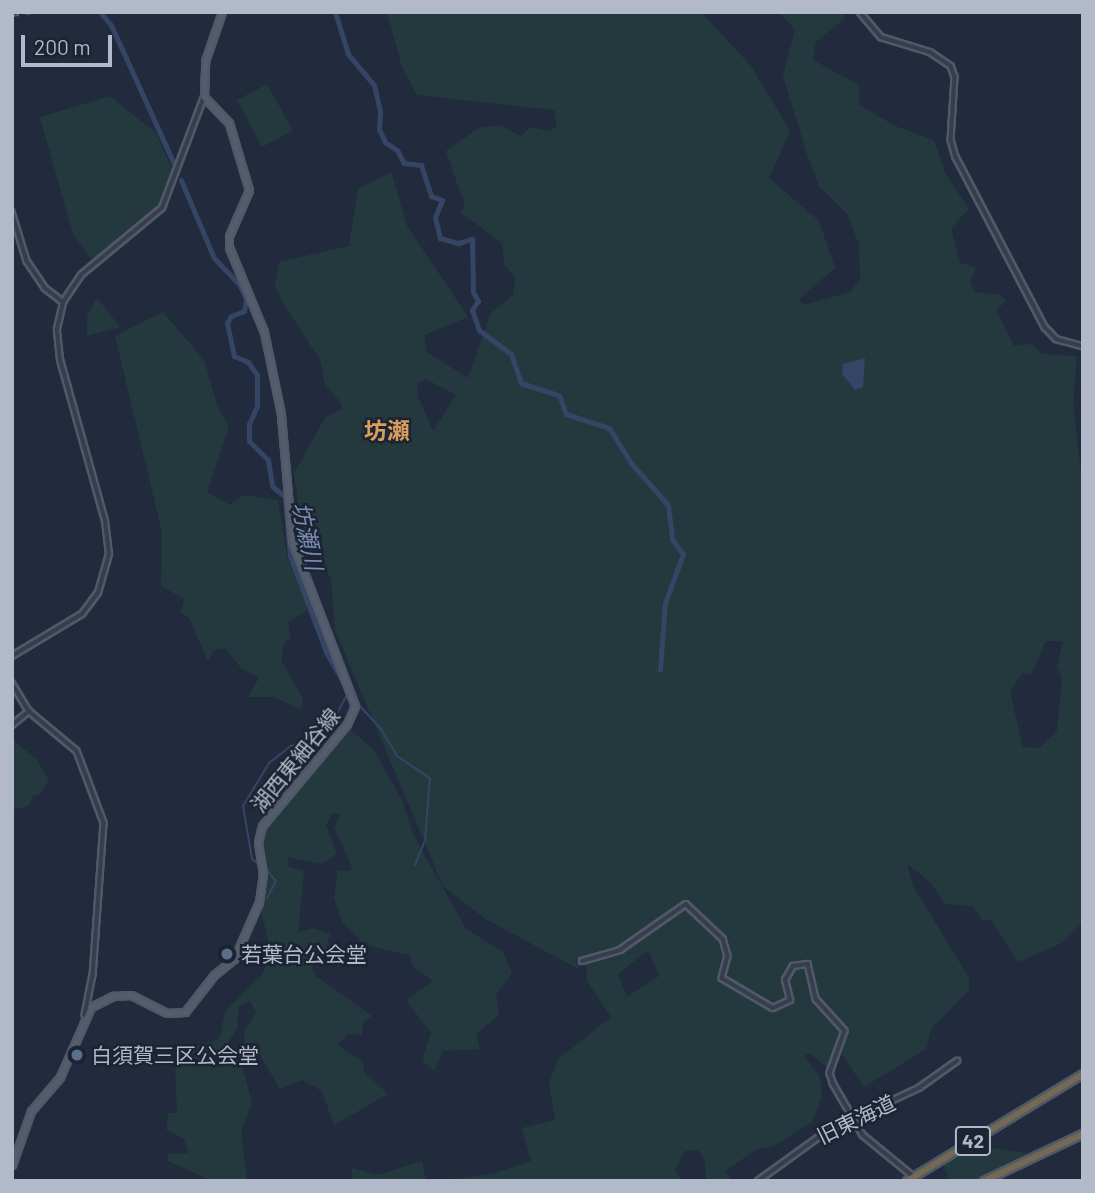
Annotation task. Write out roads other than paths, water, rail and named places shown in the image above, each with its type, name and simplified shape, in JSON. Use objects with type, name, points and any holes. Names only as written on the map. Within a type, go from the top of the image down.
[{"type":"highway","name":"42","points":[[907,1181],[1083,1074]]},
{"type":"highway","points":[[986,1181],[1083,1135]]},
{"type":"main road","points":[[204,97],[205,61],[222,12]]},
{"type":"main road","name":"湖西東細谷線","points":[[85,1015],[98,1002],[113,996],[136,997],[173,1014],[195,1004],[214,975],[234,959],[260,902],[263,874],[258,842],[262,826],[347,724],[355,706],[292,541],[281,414],[264,332],[229,247],[229,236],[247,202],[247,178],[229,123],[204,97]]},
{"type":"main road","points":[[12,1165],[30,1111],[60,1077],[85,1015]]},
{"type":"street","points":[[860,12],[881,37],[930,52],[951,66],[955,77],[951,140],[956,157],[1045,327],[1056,339],[1083,346]]},
{"type":"street","points":[[12,656],[82,614],[98,593],[107,566],[105,521],[58,347],[63,302],[89,268],[162,208],[204,97]]},
{"type":"street","points":[[12,212],[27,261],[45,288],[63,302]]},
{"type":"street","points":[[12,683],[29,711],[77,751],[104,823],[93,975],[85,1015]]},
{"type":"street","points":[[12,725],[29,711]]},
{"type":"street","points":[[582,961],[620,950],[687,904],[723,939],[728,956],[722,978],[774,1008],[790,1000],[785,980],[793,966],[808,964],[816,999],[844,1027],[844,1040],[830,1073],[868,1140],[914,1177]]},
{"type":"street","name":"旧東海道","points":[[758,1181],[827,1131],[919,1088],[957,1061]]},
{"type":"water","points":[[865,358],[863,387],[855,390],[842,374],[843,364]]},
{"type":"waterway","name":"坊瀬川","points":[[100,12],[111,25],[175,166]]},
{"type":"waterway","points":[[335,12],[348,54],[374,85],[380,111],[379,129],[385,142],[397,150],[404,163],[421,165],[431,196],[442,200],[435,217],[440,238],[458,243],[472,239],[473,292],[478,301],[472,310],[479,330],[511,354],[521,383],[559,395],[566,414],[609,428],[631,463],[668,505],[672,539],[683,554],[665,603],[660,670]]},
{"type":"waterway","name":"坊瀬川","points":[[181,180],[214,258],[239,284],[246,299],[244,311],[231,316],[227,323],[234,356],[248,362],[257,375],[257,406],[249,424],[249,441],[268,460],[272,486],[285,497],[290,556],[326,652],[346,687]]},
{"type":"waterway","points":[[260,865],[252,859],[243,806],[269,763],[291,746],[326,734],[348,693]]},
{"type":"waterway","points":[[355,701],[381,729],[397,756],[430,778],[425,840],[415,865]]},
{"type":"waterway","points":[[265,868],[276,881],[267,898]]},
{"type":"railway","points":[[12,16],[42,12]]},
{"type":"place","name":"若葉台公会堂","points":[[227,954]]},
{"type":"place","name":"白須賀三区公会堂","points":[[77,1055]]},
{"type":"district","name":"坊瀬","points":[[387,430]]}]
